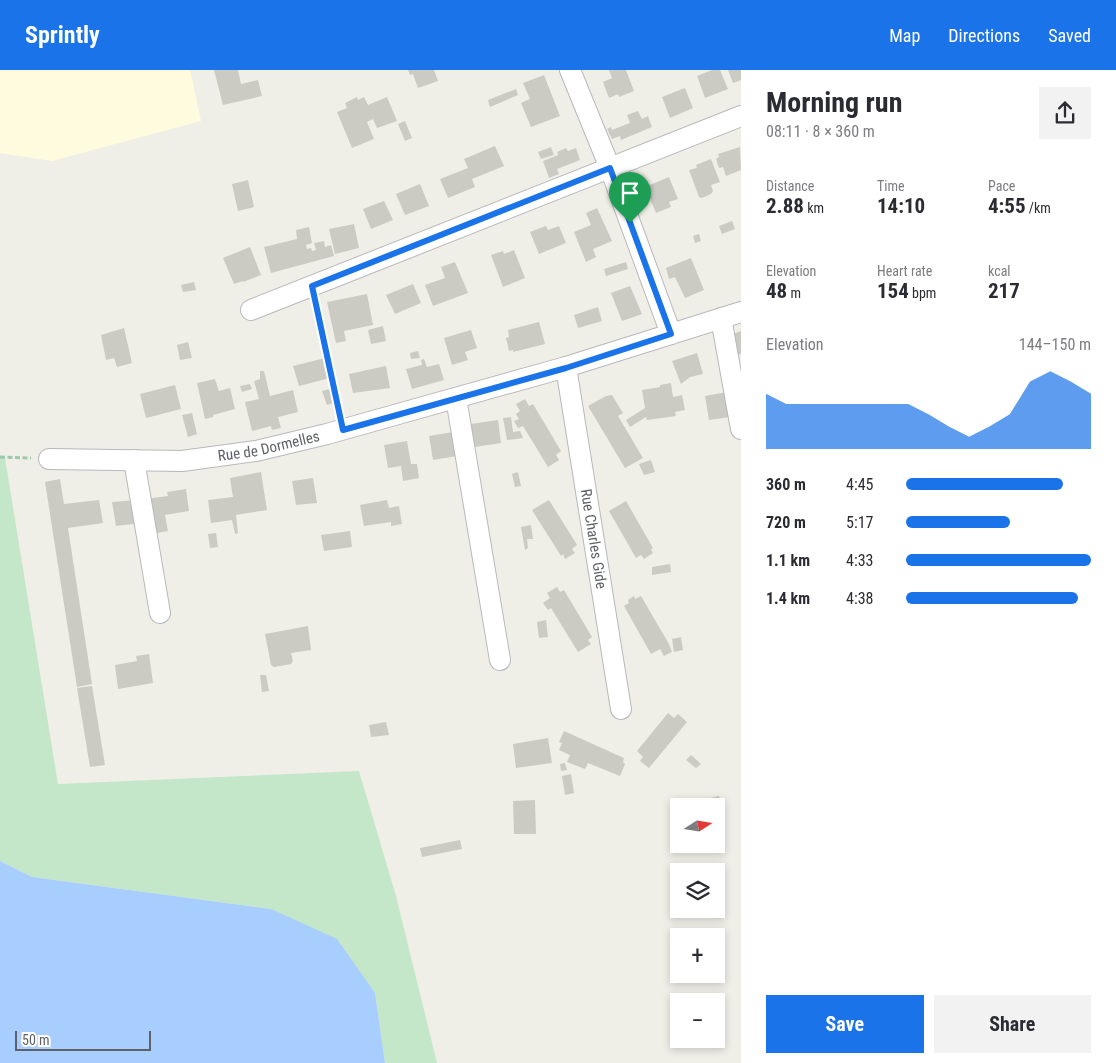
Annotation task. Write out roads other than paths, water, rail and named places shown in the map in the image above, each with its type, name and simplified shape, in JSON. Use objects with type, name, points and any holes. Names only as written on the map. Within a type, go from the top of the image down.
[{"type":"street","points":[[570,70],[610,168],[671,334]]},
{"type":"street","points":[[251,310],[741,116]]},
{"type":"street","name":"Rue de Dormelles","points":[[49,459],[182,461],[256,451],[343,430],[566,368],[741,312]]},
{"type":"street","points":[[721,318],[741,429]]},
{"type":"street","name":"Rue Charles Gide","points":[[566,368],[621,708]]},
{"type":"street","points":[[456,398],[500,660]]},
{"type":"street","points":[[134,460],[160,612]]},
{"type":"water","points":[[0,861],[32,877],[271,909],[337,939],[375,993],[385,1063],[0,1063]]}]
